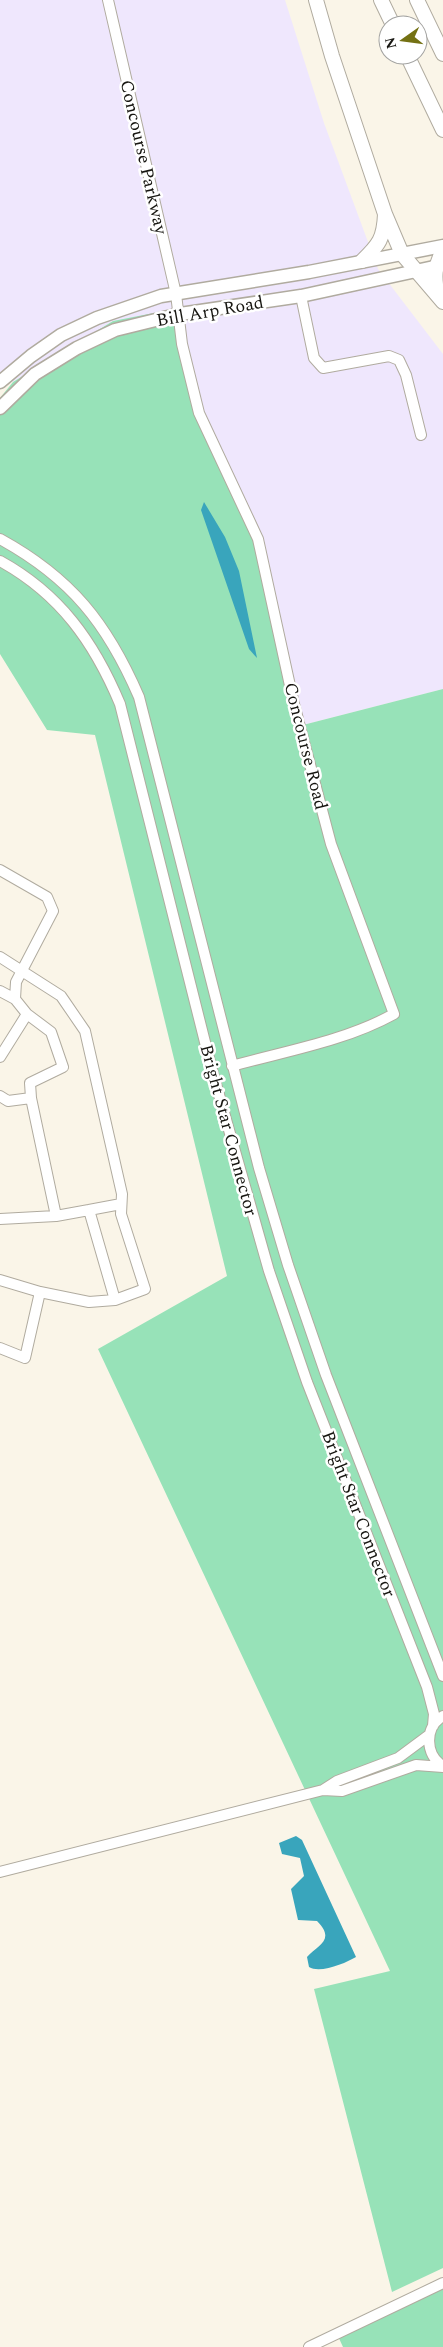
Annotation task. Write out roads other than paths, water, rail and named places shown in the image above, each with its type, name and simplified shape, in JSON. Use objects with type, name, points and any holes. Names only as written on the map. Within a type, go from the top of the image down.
[{"type":"highway","points":[[316,0],[330,49],[385,214],[402,254],[440,299]]},
{"type":"highway","points":[[381,0],[388,15]]},
{"type":"highway","points":[[417,0],[443,54]]},
{"type":"highway","points":[[412,65],[443,130]]},
{"type":"highway","points":[[362,261],[380,243],[383,235],[385,214]]},
{"type":"highway","points":[[440,299],[435,281],[443,251]]},
{"type":"main road","name":"Bill Arp Road","points":[[0,382],[31,356],[61,335],[97,318],[161,296],[310,272],[443,246]]},
{"type":"main road","name":"Bill Arp Road","points":[[0,408],[35,374],[77,348],[115,330],[180,314],[301,296],[440,266]]},
{"type":"street","name":"Concourse Parkway","points":[[108,0],[180,314]]},
{"type":"street","points":[[301,296],[314,358],[323,368],[389,356],[399,360],[406,375],[421,435]]},
{"type":"street","name":"Concourse Road","points":[[180,314],[182,344],[199,413],[258,539],[294,704],[331,844],[394,1014],[378,1023],[340,1037],[232,1066]]},
{"type":"street","name":"Bright Star Connector","points":[[0,538],[26,553],[84,602],[124,662],[139,698],[258,1168],[307,1322],[443,1676]]},
{"type":"street","name":"Bright Star Connector","points":[[0,561],[34,584],[70,616],[106,671],[120,704],[212,1070],[269,1271],[308,1382],[427,1687],[434,1714],[429,1746],[432,1755],[443,1766]]},
{"type":"street","points":[[0,870],[47,897],[53,911],[16,982],[15,999]]},
{"type":"street","points":[[0,957],[62,996],[85,1032],[122,1194],[121,1214],[144,1289],[114,1300],[89,1302],[40,1292],[0,1280]]},
{"type":"street","points":[[0,991],[15,999],[27,1014],[51,1032],[63,1067],[30,1083],[31,1098],[56,1216]]},
{"type":"street","points":[[0,1057],[27,1014]]},
{"type":"street","points":[[0,1096],[8,1100],[31,1098]]},
{"type":"street","points":[[0,1218],[56,1216],[121,1204]]},
{"type":"street","points":[[89,1210],[114,1300]]},
{"type":"street","points":[[0,1348],[25,1358],[40,1292]]},
{"type":"street","points":[[323,1790],[337,1781],[398,1758],[431,1731],[443,1716]]},
{"type":"street","points":[[0,1872],[323,1790],[342,1791],[416,1766],[443,1766]]},
{"type":"street","points":[[309,2347],[443,2284]]},
{"type":"water","points":[[204,502],[225,537],[239,571],[257,658],[249,649],[201,510]]},
{"type":"water","points":[[296,1836],[302,1840],[356,1957],[333,1967],[314,1969],[309,1967],[307,1957],[323,1942],[325,1933],[317,1921],[298,1920],[291,1889],[304,1876],[300,1858],[282,1854],[279,1843]]}]
